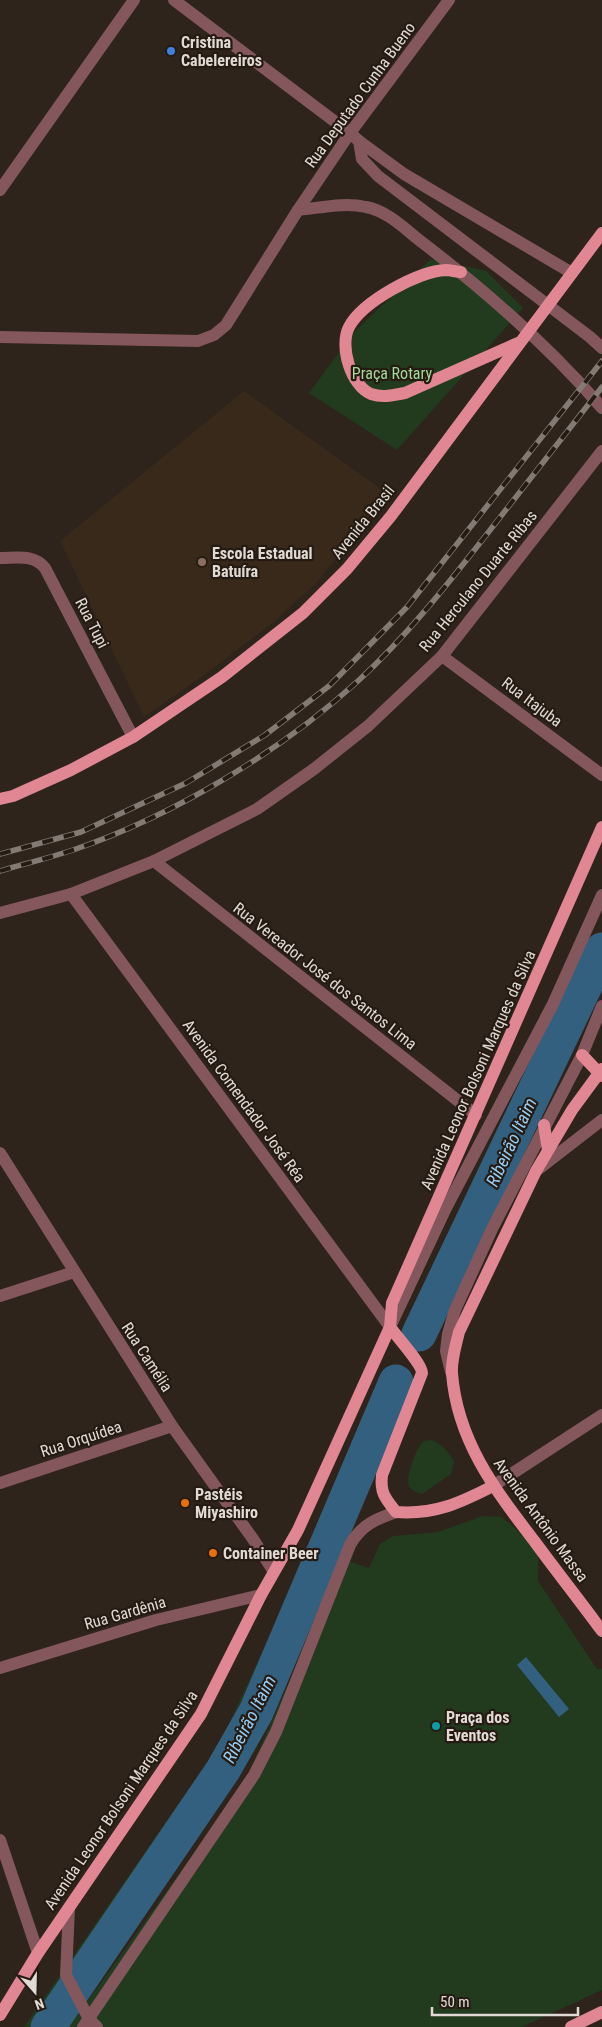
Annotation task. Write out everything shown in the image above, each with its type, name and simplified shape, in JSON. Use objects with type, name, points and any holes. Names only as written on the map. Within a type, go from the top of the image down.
[{"type":"main road","name":"Avenida Brasil","points":[[0,799],[13,796],[71,770],[133,737],[230,671],[303,612],[347,569],[391,516],[602,233]]},
{"type":"main road","points":[[461,272],[445,270],[412,280],[378,297],[354,319],[348,329],[346,348],[349,368],[358,385],[371,394],[387,396],[405,392],[520,342]]},
{"type":"main road","name":"Avenida Leonor Bolsoni Marques da Silva","points":[[0,2014],[38,1953],[201,1714],[260,1595],[298,1530],[390,1327],[392,1303],[602,827]]},
{"type":"main road","points":[[536,1171],[572,1110],[601,1073],[582,1055]]},
{"type":"main road","points":[[544,1125],[548,1150]]},
{"type":"main road","name":"Avenida Antônio Massa","points":[[536,1171],[459,1332],[452,1360],[451,1373],[458,1415],[471,1448],[493,1486],[602,1631]]},
{"type":"main road","points":[[390,1327],[404,1347],[422,1367],[422,1373],[382,1475],[381,1488],[386,1499],[396,1512],[409,1513],[443,1509],[493,1486]]},
{"type":"main road","points":[[571,2027],[602,2012]]},
{"type":"street","points":[[0,190],[134,0]]},
{"type":"street","points":[[174,0],[404,174],[572,273]]},
{"type":"street","name":"Rua Deputado Cunha Bueno","points":[[0,337],[198,341],[214,335],[226,325],[298,210],[354,137],[449,0]]},
{"type":"street","points":[[354,137],[362,159],[378,176],[602,348]]},
{"type":"street","points":[[298,210],[342,206],[366,207],[384,213],[461,272],[542,343],[573,373],[602,408]]},
{"type":"street","name":"Rua Herculano Duarte Ribas","points":[[0,913],[71,894],[154,861],[257,809],[306,775],[368,726],[442,656],[602,451]]},
{"type":"street","name":"Rua Tupi","points":[[0,558],[39,560],[46,568],[133,737]]},
{"type":"street","name":"Rua Itajuba","points":[[442,656],[602,775]]},
{"type":"street","name":"Rua Vereador José dos Santos Lima","points":[[154,861],[476,1115]]},
{"type":"street","name":"Avenida Comendador José Réa","points":[[71,894],[390,1327]]},
{"type":"street","name":"Avenida Leonor Bolsoni Marques da Silva","points":[[390,1327],[446,1208],[554,1004],[602,895]]},
{"type":"street","points":[[451,1373],[446,1351],[448,1334],[455,1310],[492,1229],[544,1125],[582,1055],[602,1006]]},
{"type":"street","points":[[536,1171],[602,1120]]},
{"type":"street","name":"Rua Camélia","points":[[0,1153],[172,1426],[253,1539],[274,1572]]},
{"type":"street","points":[[0,1296],[74,1272]]},
{"type":"street","points":[[493,1486],[602,1415]]},
{"type":"street","name":"Rua Orquídea","points":[[0,1483],[172,1426]]},
{"type":"street","points":[[90,2024],[254,1775],[276,1732],[356,1533],[377,1519],[396,1512]]},
{"type":"street","name":"Rua Gardênia","points":[[0,1668],[156,1620],[260,1595]]},
{"type":"street","points":[[0,1840],[38,1953]]},
{"type":"street","points":[[69,1908],[66,1975],[90,2024]]},
{"type":"shaded area","name":"Escola Estadual Batuíra","points":[[244,391],[388,494],[317,582],[275,621],[207,673],[144,717],[60,541]]},
{"type":"green space","name":"Praça Rotary","points":[[431,259],[486,271],[523,308],[397,450],[309,393],[353,333]]},
{"type":"green space","points":[[432,1440],[445,1449],[454,1462],[451,1474],[422,1494],[410,1488],[409,1476],[412,1462],[421,1444],[424,1441]]},
{"type":"green space","name":"Praça dos Eventos","points":[[483,1516],[502,1517],[538,1553],[538,1581],[597,1669],[602,1669],[602,1990],[522,2027],[69,2027],[245,1782],[343,1559],[369,1568],[380,1544],[393,1536],[438,1532]]},
{"type":"green space","points":[[316,1537],[323,1541],[235,1735],[222,1759],[32,2027],[24,2027],[206,1764],[225,1732]]},
{"type":"water","points":[[526,1657],[569,1709],[559,1717],[517,1665]]},
{"type":"waterway","name":"Ribeirão Itaim","points":[[419,1334],[602,950]]},
{"type":"waterway","name":"Ribeirão Itaim","points":[[48,2027],[223,1770],[256,1712],[396,1382]]},
{"type":"railway","points":[[0,854],[81,832],[186,783],[265,735],[329,686],[407,607],[602,361]]},
{"type":"railway","points":[[0,871],[73,850],[149,819],[224,779],[295,733],[358,681],[393,647],[426,610],[602,387]]},
{"type":"place","name":"Cristina Cabelereiros","points":[[171,51]]},
{"type":"place","name":"Escola Estadual Batuíra","points":[[202,562]]},
{"type":"place","name":"Pastéis Miyashiro","points":[[185,1503]]},
{"type":"place","name":"Container Beer","points":[[213,1553]]},
{"type":"place","name":"Praça dos Eventos","points":[[436,1726]]}]
